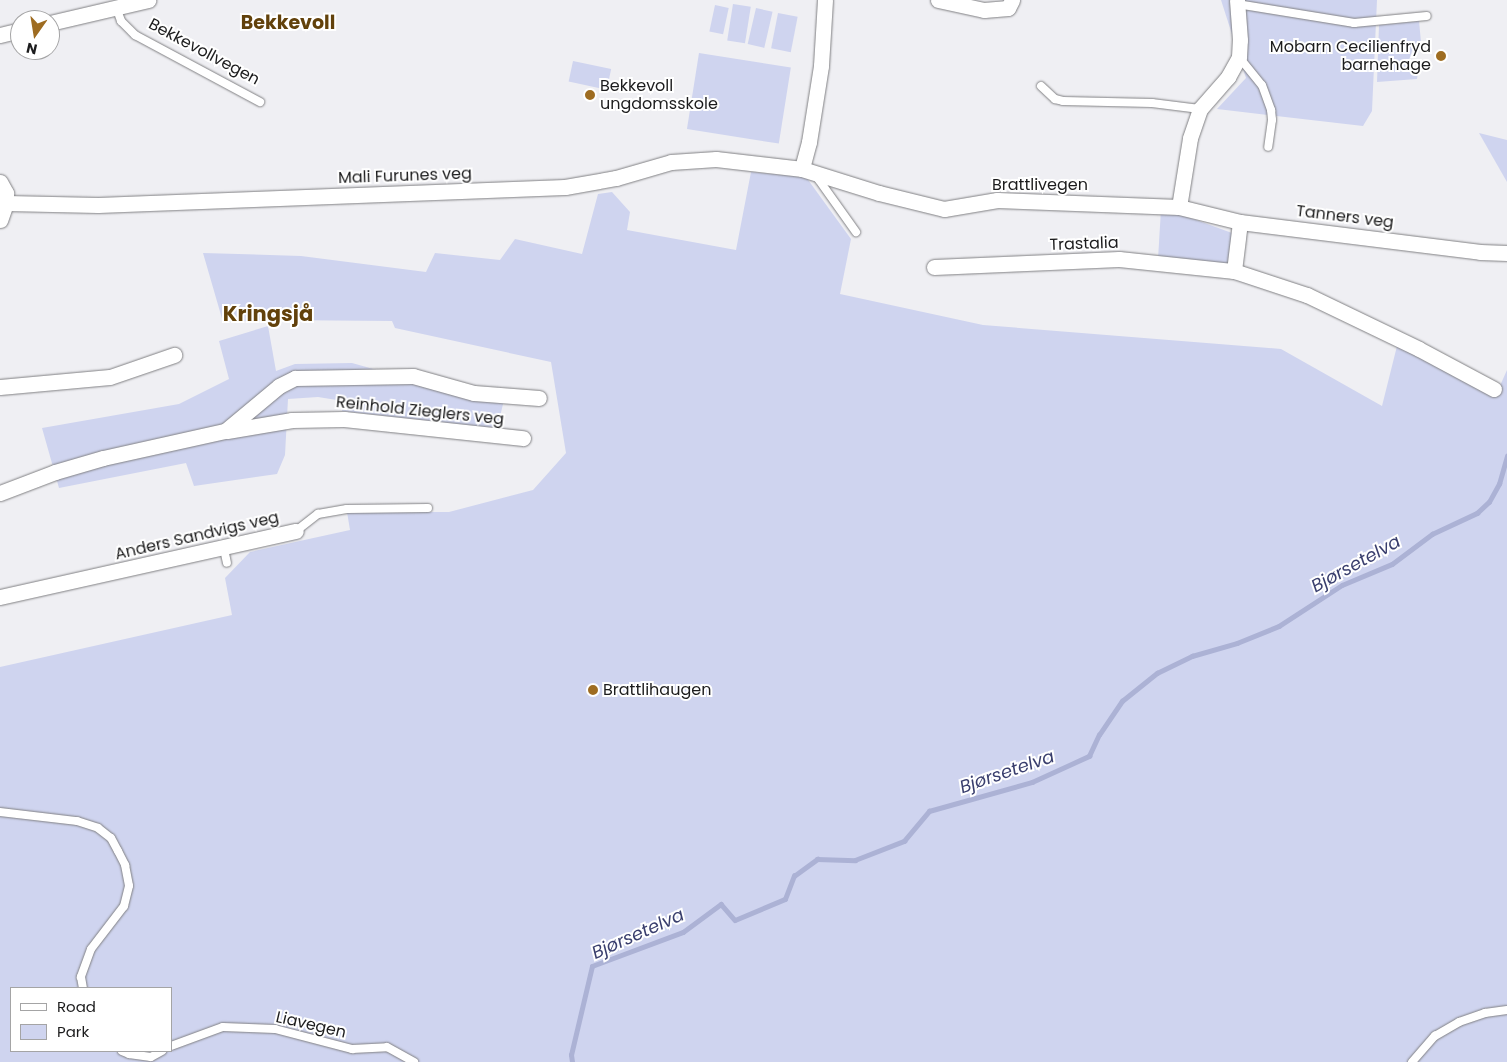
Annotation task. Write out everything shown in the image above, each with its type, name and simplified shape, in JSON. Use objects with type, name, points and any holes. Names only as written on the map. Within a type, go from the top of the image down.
[{"type":"street","name":"Bekkevollvegen","points":[[60,21],[148,0]]},
{"type":"street","points":[[802,169],[809,142],[821,66],[825,0]]},
{"type":"street","points":[[938,0],[984,10],[1008,8],[1012,0]]},
{"type":"street","points":[[1179,207],[1190,138],[1200,109],[1228,77],[1239,56],[1240,40],[1237,2]]},
{"type":"street","name":"Mali Furunes veg","points":[[6,203],[98,205],[565,187],[616,178],[670,162],[716,159],[802,169]]},
{"type":"street","name":"Brattlivegen","points":[[802,169],[817,175],[944,210],[997,200],[1179,207]]},
{"type":"street","points":[[0,182],[6,193],[6,203],[0,220]]},
{"type":"street","name":"Tanners veg","points":[[1179,207],[1240,222],[1480,252],[1507,252]]},
{"type":"street","points":[[1234,271],[1240,222]]},
{"type":"street","name":"Trastalia","points":[[934,267],[1119,259],[1234,271],[1308,295],[1419,349],[1494,389]]},
{"type":"street","points":[[0,388],[110,377],[174,355]]},
{"type":"street","name":"Reinhold Zieglers veg","points":[[225,431],[280,386],[295,378],[413,376],[474,393],[539,398]]},
{"type":"street","name":"Reinhold Zieglers veg","points":[[0,493],[55,472],[103,458],[225,431],[256,428],[292,420],[344,419],[523,438]]},
{"type":"street","name":"Anders Sandvigs veg","points":[[0,597],[225,556],[296,532]]},
{"type":"lane","points":[[1237,2],[1354,23],[1427,16]]},
{"type":"lane","name":"Bekkevollvegen","points":[[116,7],[121,21],[135,36],[260,102]]},
{"type":"lane","points":[[1239,56],[1262,85],[1270,110],[1272,120],[1268,147]]},
{"type":"lane","points":[[1041,86],[1054,99],[1062,102],[1152,103],[1200,109]]},
{"type":"lane","points":[[817,175],[856,232]]},
{"type":"lane","name":"Anders Sandvigs veg","points":[[296,532],[318,514],[347,509],[428,508]]},
{"type":"lane","points":[[0,812],[77,821],[98,828],[111,838],[125,865],[129,886],[124,906],[91,949],[81,977],[83,987]]},
{"type":"lane","points":[[1412,1062],[1435,1036],[1459,1022],[1485,1013],[1507,1010]]},
{"type":"lane","name":"Liavegen","points":[[172,1046],[222,1027],[275,1028],[352,1049],[387,1047],[414,1062]]},
{"type":"lane","points":[[124,1052],[151,1057],[160,1052]]},
{"type":"green space","points":[[1221,0],[1377,0],[1372,111],[1363,126],[1217,109],[1246,78]]},
{"type":"green space","points":[[733,4],[751,7],[745,43],[727,41]]},
{"type":"green space","points":[[715,5],[729,8],[723,34],[709,31]]},
{"type":"green space","points":[[756,8],[773,12],[764,48],[748,44]]},
{"type":"green space","points":[[778,13],[798,17],[791,52],[771,48]]},
{"type":"green space","points":[[1419,21],[1421,42],[1412,51],[1409,60],[1412,68],[1418,72],[1417,79],[1377,82],[1379,25]]},
{"type":"green space","points":[[699,53],[791,68],[779,144],[687,129]]},
{"type":"green space","points":[[573,61],[611,69],[607,90],[569,82]]},
{"type":"green space","points":[[1479,133],[1507,140],[1507,182]]},
{"type":"green space","points":[[751,172],[806,177],[851,239],[840,294],[983,325],[1281,349],[1382,406],[1397,346],[1495,397],[1507,370],[1507,1062],[0,1062],[0,667],[232,615],[225,578],[250,552],[350,530],[347,512],[449,512],[533,490],[566,453],[551,362],[395,328],[392,321],[275,320],[223,322],[203,253],[301,256],[426,272],[435,253],[500,260],[515,239],[582,254],[598,194],[612,192],[630,212],[627,230],[736,250]]},
{"type":"green space","points":[[1161,210],[1177,213],[1232,233],[1228,266],[1158,259]]},
{"type":"green space","points":[[268,326],[276,371],[295,364],[352,363],[473,397],[504,400],[497,429],[342,411],[343,401],[318,397],[288,399],[285,455],[277,474],[194,486],[186,463],[59,488],[42,428],[179,404],[229,379],[219,341]]},
{"type":"waterway","name":"Bjørsetelva","points":[[572,1062],[571,1055],[592,966],[683,932],[721,904],[735,920],[785,899],[794,876],[817,859],[855,860],[904,841],[929,811],[1032,782],[1089,756],[1099,735],[1122,701],[1157,673],[1192,656],[1237,643],[1279,626],[1342,585],[1392,564],[1432,534],[1477,513],[1489,502],[1499,484],[1507,456]]},
{"type":"place","name":"Mobarn Cecilienfryd barnehage","points":[[1441,56]]},
{"type":"place","name":"Bekkevoll ungdomsskole","points":[[590,95]]},
{"type":"place","name":"Brattlihaugen","points":[[593,690]]},
{"type":"district","name":"Bekkevoll","points":[[288,23]]},
{"type":"district","name":"Kringsjå","points":[[268,314]]}]
